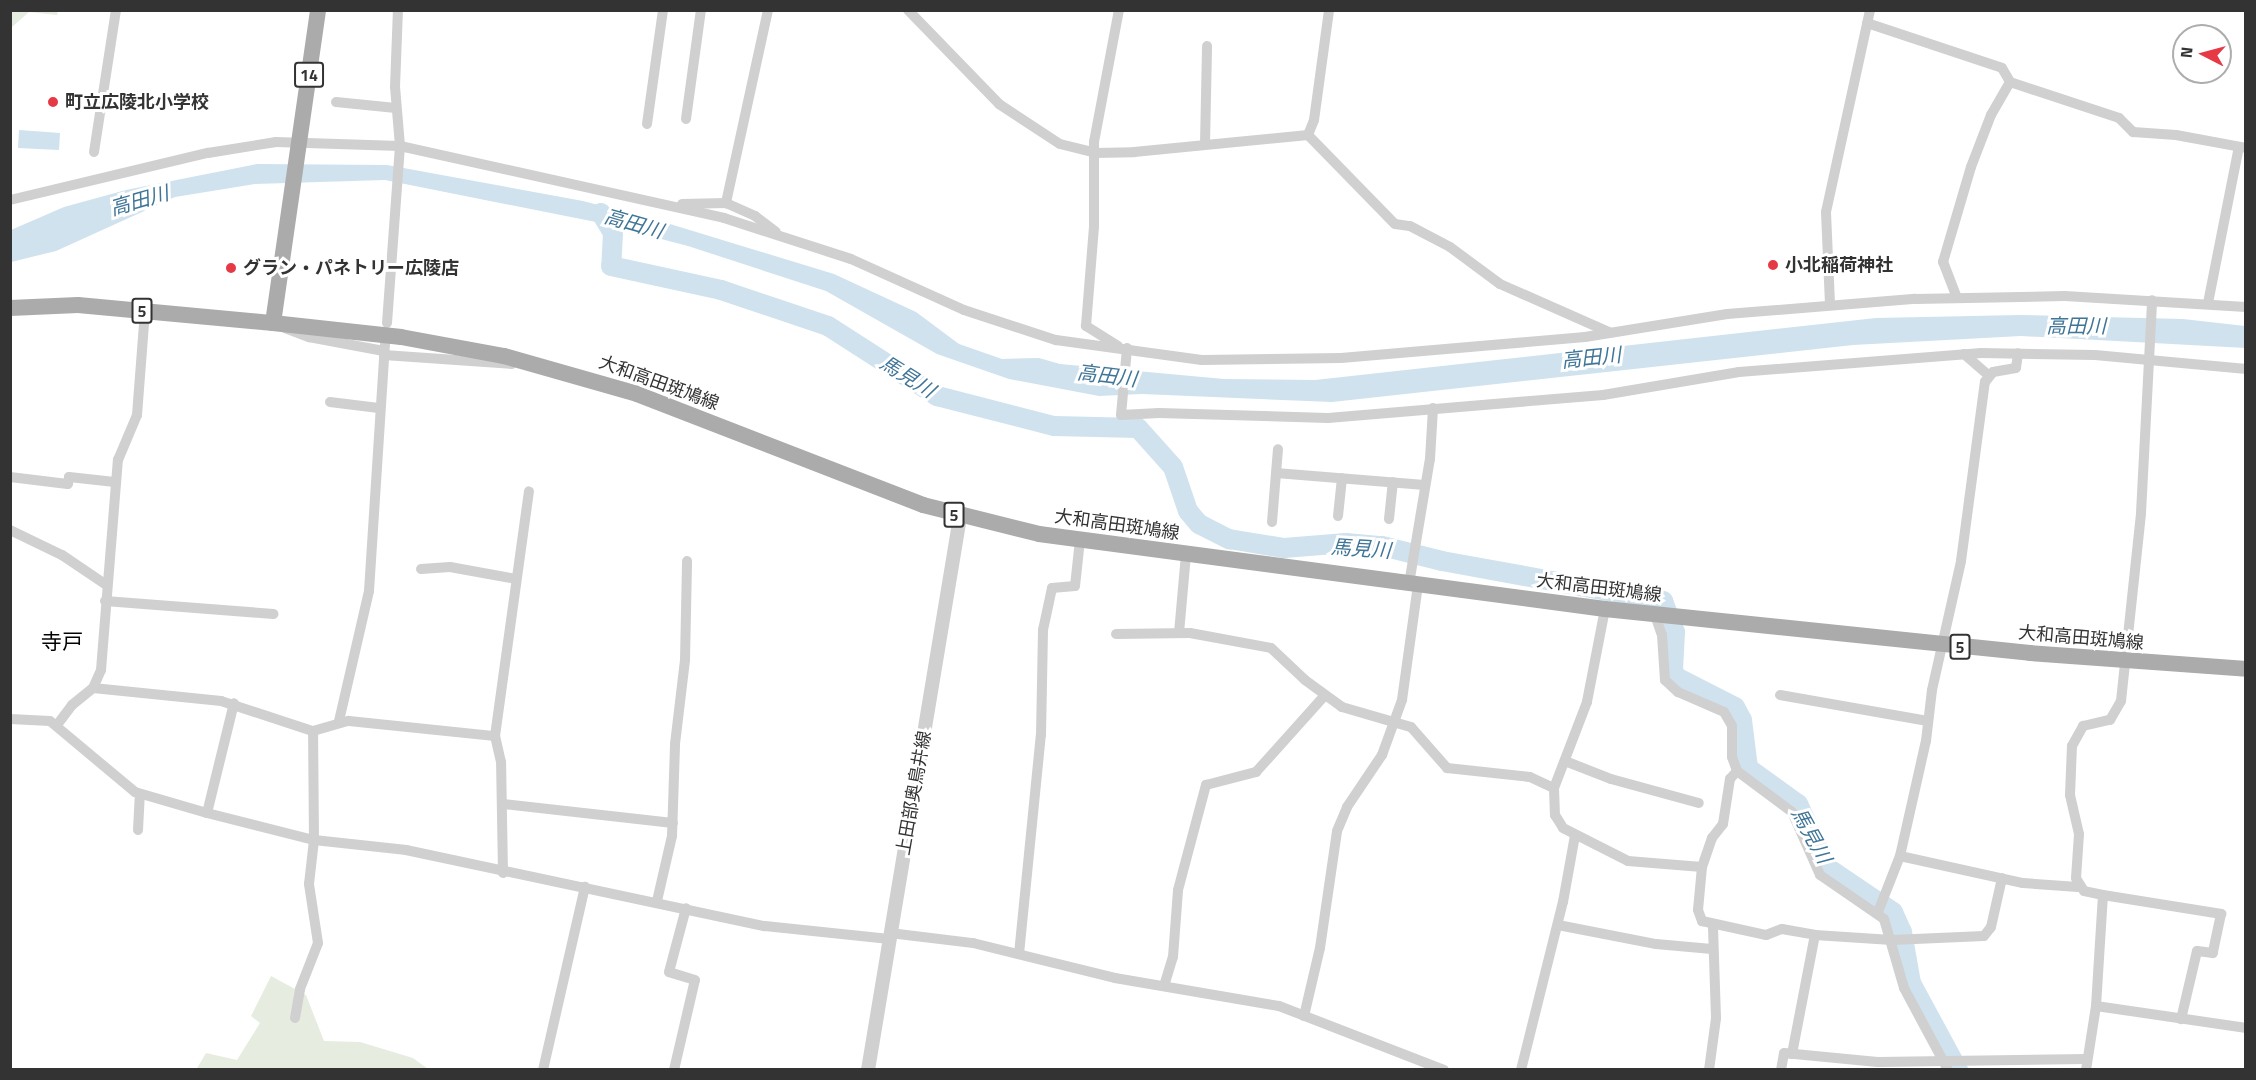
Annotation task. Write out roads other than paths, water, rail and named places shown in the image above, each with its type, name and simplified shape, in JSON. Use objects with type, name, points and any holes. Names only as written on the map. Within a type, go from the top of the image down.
[{"type":"main road","name":"14","points":[[273,323],[318,10]]},
{"type":"main road","name":"大和高田斑鳩線","points":[[10,308],[62,304],[273,323],[430,341],[546,366],[637,394],[888,493],[960,517],[1080,540],[1656,615],[2124,662],[2246,669]]},
{"type":"street","points":[[94,152],[116,10]]},
{"type":"street","points":[[387,323],[400,146],[396,108],[398,10]]},
{"type":"street","points":[[647,124],[663,10]]},
{"type":"street","points":[[686,119],[701,10]]},
{"type":"street","points":[[726,203],[768,10]]},
{"type":"street","points":[[908,10],[999,104],[1060,144],[1095,153],[1308,135]]},
{"type":"street","points":[[1119,10],[1095,153],[1094,226],[1086,326],[1125,350]]},
{"type":"street","points":[[1308,135],[1314,120],[1329,10]]},
{"type":"street","points":[[1830,304],[1826,212],[1870,10]]},
{"type":"street","points":[[1867,23],[2002,68],[2010,82],[2119,118],[2133,132],[2176,135],[2242,147],[2208,303]]},
{"type":"street","points":[[1205,144],[1208,46]]},
{"type":"street","points":[[1957,298],[1943,262],[1971,167],[1991,115],[2010,82]]},
{"type":"street","points":[[336,102],[396,108]]},
{"type":"street","points":[[1308,135],[1395,224],[1410,226],[1450,247],[1500,284],[1611,333]]},
{"type":"street","points":[[10,200],[220,151],[300,140],[400,146],[679,206],[779,235],[851,259],[993,321],[1056,340],[1202,360],[1303,361],[1611,333],[1727,314],[1830,304],[1957,298],[2208,303],[2246,307]]},
{"type":"street","points":[[679,206],[726,203],[754,216],[779,235]]},
{"type":"street","points":[[2078,887],[2079,826],[2069,784],[2072,746],[2083,726],[2110,720],[2119,710],[2141,513],[2152,302]]},
{"type":"street","points":[[57,725],[72,705],[93,688],[101,670],[105,584],[115,482],[120,450],[137,415],[146,311]]},
{"type":"street","points":[[273,323],[309,337],[384,350],[546,366]]},
{"type":"street","points":[[339,721],[369,591],[384,350]]},
{"type":"street","points":[[1125,350],[1122,415],[1159,413],[1329,418],[1604,395],[1739,372],[1964,354],[2018,353],[2148,358],[2246,369]]},
{"type":"street","points":[[1988,375],[2016,368],[2018,353]]},
{"type":"street","points":[[1964,354],[1988,375]]},
{"type":"street","points":[[1880,906],[1900,856],[1945,645],[1988,375]]},
{"type":"street","points":[[330,402],[379,408]]},
{"type":"street","points":[[1304,1016],[1320,948],[1340,822],[1382,755],[1405,687],[1413,584],[1411,562],[1425,485],[1433,408]]},
{"type":"street","points":[[1272,522],[1278,449]]},
{"type":"street","points":[[1276,473],[1425,485]]},
{"type":"street","points":[[10,477],[68,484],[69,477],[115,482]]},
{"type":"street","points":[[1338,516],[1342,478]]},
{"type":"street","points":[[1389,519],[1393,482]]},
{"type":"street","points":[[503,873],[503,804],[495,736],[529,491]]},
{"type":"street","name":"上田部奥鳥井線","points":[[868,1070],[960,517]]},
{"type":"street","points":[[10,530],[62,555],[105,584]]},
{"type":"street","points":[[1019,954],[1041,735],[1043,630],[1052,588],[1076,586],[1080,540]]},
{"type":"street","points":[[1179,633],[1186,554]]},
{"type":"street","points":[[657,901],[673,823],[675,744],[685,660],[687,561]]},
{"type":"street","points":[[422,569],[450,567],[516,579]]},
{"type":"street","points":[[105,601],[273,614]]},
{"type":"street","points":[[1605,609],[1587,702],[1554,788],[1557,822],[1575,835],[1628,861],[1702,867]]},
{"type":"street","points":[[1656,615],[1662,635],[1665,680],[1678,692],[1724,712],[1732,726],[1732,757],[1737,771],[1792,812],[1820,875],[1880,906],[1898,939],[1908,998],[1951,1064]]},
{"type":"street","points":[[1116,634],[1179,633],[1230,638],[1270,648],[1342,707],[1411,727],[1447,768],[1530,777],[1554,788]]},
{"type":"street","points":[[93,688],[234,703],[312,731],[339,721],[432,726],[495,736]]},
{"type":"street","points":[[1164,986],[1173,957],[1178,890],[1206,785],[1256,772],[1273,757],[1325,695]]},
{"type":"street","points":[[1780,695],[1928,721]]},
{"type":"street","points":[[207,813],[234,703]]},
{"type":"street","points":[[10,719],[43,719],[57,725],[122,783],[140,794],[314,840],[390,847],[503,873],[657,901],[774,927],[973,943],[1164,986],[1271,1005],[1444,1070]]},
{"type":"street","points":[[295,1018],[300,989],[318,943],[309,884],[314,840],[312,731]]},
{"type":"street","points":[[1565,760],[1611,779],[1699,803]]},
{"type":"street","points":[[1737,771],[1731,779],[1723,824],[1712,838],[1702,867],[1699,916],[1713,926],[1766,935],[1782,929],[1815,935],[1898,939],[1984,936],[1991,927],[2002,878]]},
{"type":"street","points":[[138,830],[140,794]]},
{"type":"street","points":[[503,804],[673,823]]},
{"type":"street","points":[[1521,1070],[1558,925],[1575,835]]},
{"type":"street","points":[[1900,856],[2002,878],[2078,887],[2103,895],[2221,914],[2213,953],[2197,951],[2181,1019]]},
{"type":"street","points":[[547,1069],[585,887]]},
{"type":"street","points":[[1781,1070],[1784,1053],[1951,1064],[2087,1064],[2096,1006],[2103,895]]},
{"type":"street","points":[[674,1070],[695,980],[669,972],[686,908]]},
{"type":"street","points":[[1558,925],[1640,942],[1713,949]]},
{"type":"street","points":[[1709,1070],[1716,1017],[1713,926]]},
{"type":"street","points":[[1792,1054],[1815,935]]},
{"type":"street","points":[[2096,1006],[2246,1028]]},
{"type":"water","points":[[19,130],[60,133],[59,150],[18,148]]},
{"type":"water","name":"高田川","points":[[257,164],[387,165],[583,201],[670,224],[834,274],[916,312],[959,344],[1002,359],[1039,358],[1060,364],[1224,379],[1315,380],[1876,318],[2020,315],[2183,319],[2245,326],[2246,348],[2021,336],[1853,345],[1332,402],[1142,394],[1099,396],[1009,379],[937,354],[826,291],[688,246],[596,222],[385,180],[255,184],[175,197],[56,251],[11,262],[11,230],[64,207],[126,190]]},
{"type":"waterway","name":"馬見川","points":[[601,213],[613,233],[611,266],[721,290],[828,326],[937,396],[1054,426],[1138,428],[1173,467],[1188,511],[1199,524],[1229,539],[1284,548],[1346,543],[1382,546],[1442,561],[1663,601],[1675,632],[1673,670],[1676,677],[1735,707],[1742,720],[1748,768],[1798,804],[1828,868],[1893,912],[1902,932],[1911,983],[1958,1070]]},
{"type":"place","name":"町立広陵北小学校","points":[[53,102]]},
{"type":"place","name":"小北稲荷神社","points":[[1773,265]]},
{"type":"place","name":"グラン・パネトリー広陵店","points":[[231,268]]},
{"type":"district","name":"寺戸","points":[[62,641]]}]
